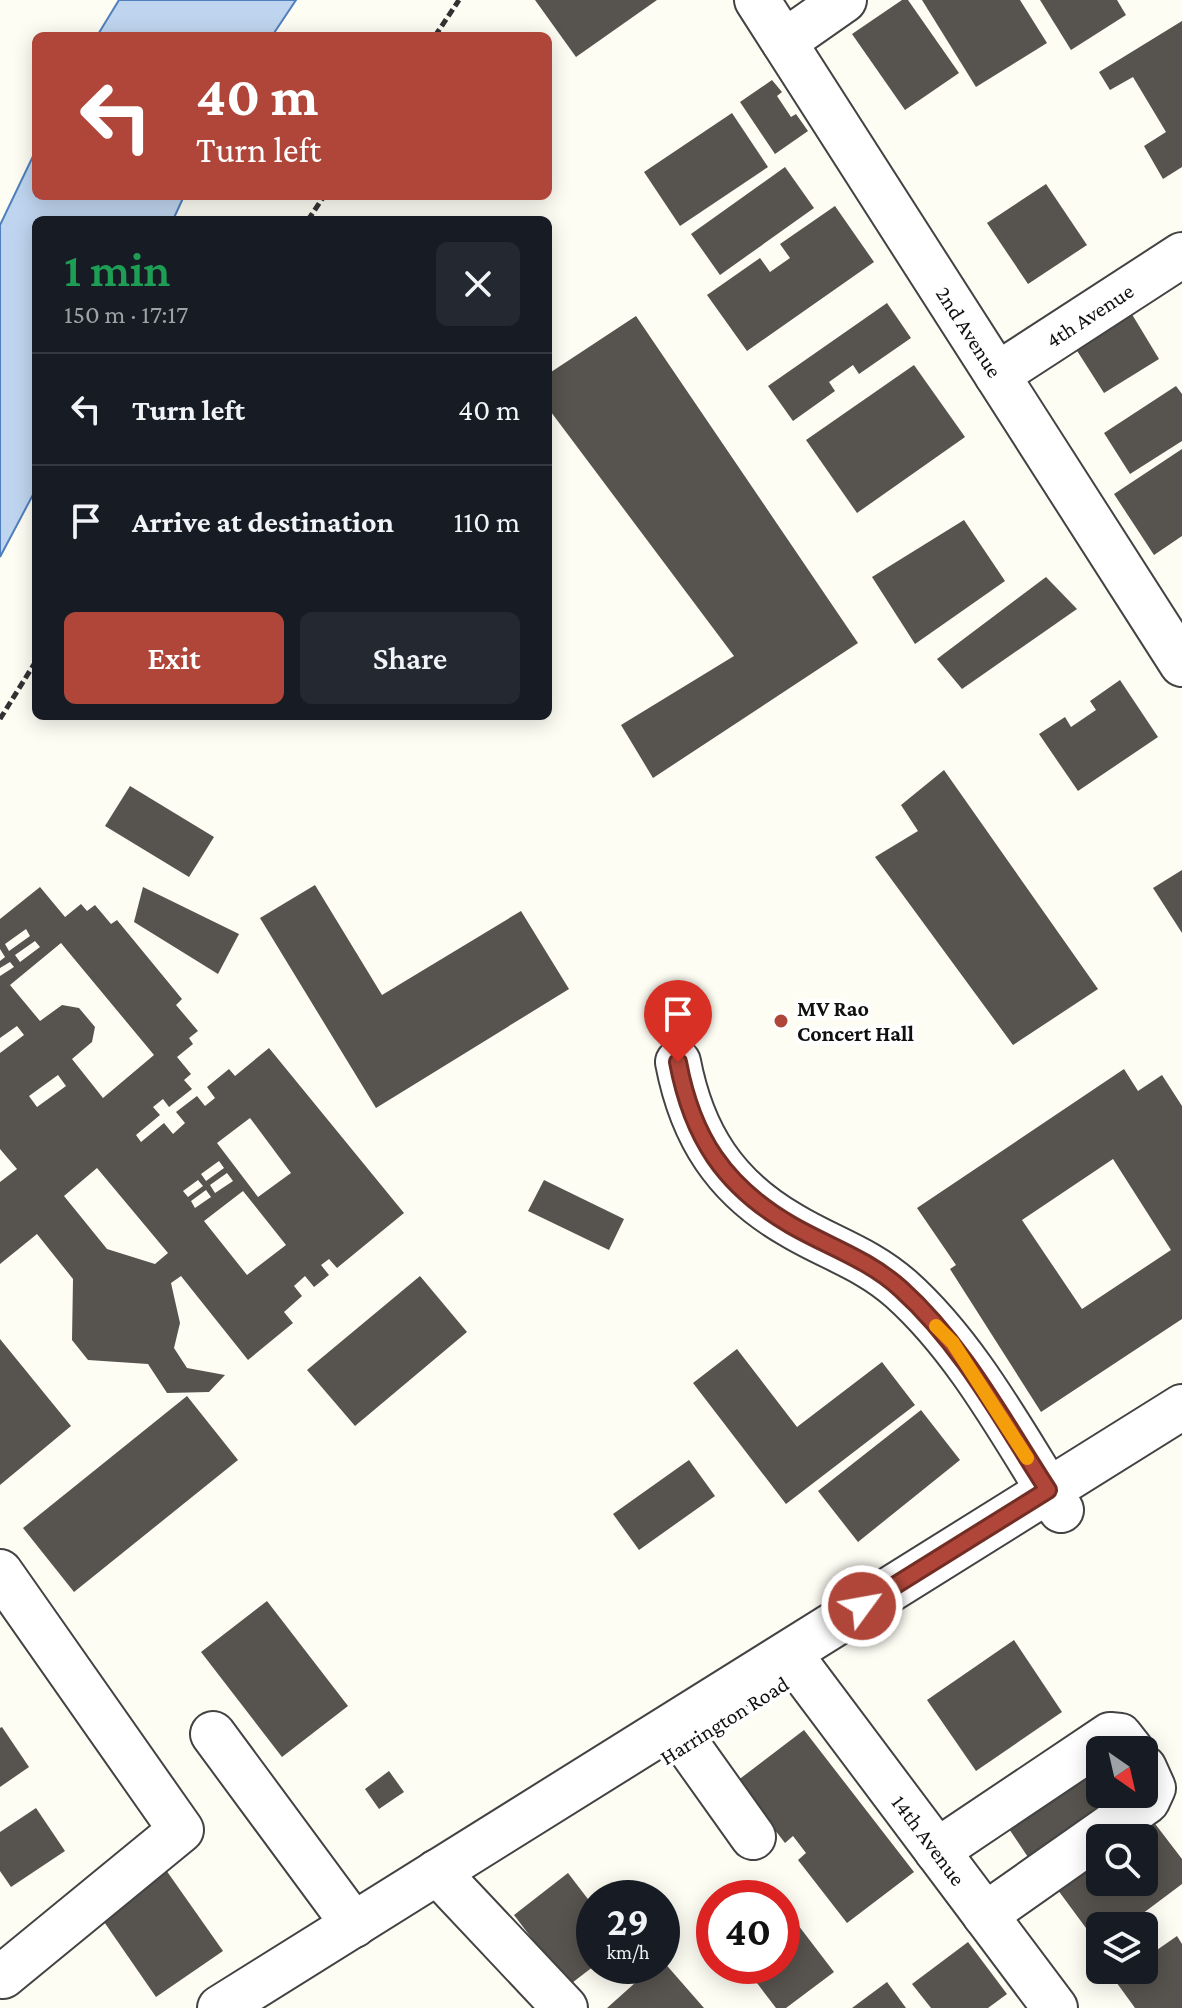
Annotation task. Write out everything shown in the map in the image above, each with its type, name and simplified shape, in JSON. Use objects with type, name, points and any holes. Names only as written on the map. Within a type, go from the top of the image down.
[{"type":"street","name":"2nd Avenue","points":[[757,0],[1182,664]]},
{"type":"street","points":[[784,42],[844,0]]},
{"type":"street","name":"4th Avenue","points":[[997,375],[1182,255]]},
{"type":"street","points":[[678,1062],[684,1097],[710,1155],[748,1194],[791,1225],[846,1250],[900,1288],[953,1343],[1055,1500]]},
{"type":"street","points":[[220,2008],[354,1925],[445,1881],[1055,1500],[1182,1407]]},
{"type":"street","name":"Harrington Road","points":[[268,2008],[445,1881],[803,1672],[1055,1500],[1182,1435]]},
{"type":"street","points":[[0,1572],[181,1830],[9,1985]]},
{"type":"street","name":"14th Avenue","points":[[803,1672],[1055,2008]]},
{"type":"street","points":[[213,1734],[354,1925]]},
{"type":"street","points":[[686,1743],[753,1837]]},
{"type":"street","points":[[937,1851],[1086,1751]]},
{"type":"street","points":[[985,1915],[1137,1808]]},
{"type":"street","points":[[445,1881],[565,2008]]},
{"type":"path","points":[[438,32],[459,0]]},
{"type":"path","points":[[0,719],[32,667]]},
{"type":"water","points":[[119,0],[296,0],[275,32],[99,32]]},
{"type":"water","points":[[32,158],[32,200],[182,200],[175,216],[32,216],[32,497],[0,557],[0,225]]},
{"type":"building","points":[[535,0],[657,0],[576,57]]},
{"type":"building","points":[[902,0],[908,0],[959,73],[905,110],[852,34]]},
{"type":"building","points":[[922,0],[1020,0],[1047,43],[976,87]]},
{"type":"building","points":[[1040,0],[1117,0],[1126,15],[1071,50]]},
{"type":"building","points":[[1182,21],[1182,167],[1163,179],[1144,146],[1166,132],[1133,77],[1110,90],[1099,72]]},
{"type":"building","points":[[772,80],[782,92],[777,96],[791,117],[796,114],[808,131],[775,154],[740,102]]},
{"type":"building","points":[[732,113],[768,167],[680,226],[644,172]]},
{"type":"building","points":[[785,167],[814,208],[720,275],[691,234]]},
{"type":"building","points":[[1046,184],[1087,245],[1028,284],[987,223]]},
{"type":"building","points":[[835,206],[874,262],[747,351],[707,295],[760,258],[770,272],[790,258],[780,244]]},
{"type":"building","points":[[887,303],[911,338],[859,374],[853,365],[829,382],[835,391],[793,421],[768,386]]},
{"type":"building","points":[[1130,311],[1159,359],[1104,393],[1074,346]]},
{"type":"building","points":[[636,316],[858,643],[653,778],[621,725],[734,656],[552,413],[552,371]]},
{"type":"building","points":[[914,365],[965,437],[857,513],[806,440]]},
{"type":"building","points":[[1176,386],[1182,394],[1182,441],[1130,474],[1104,433]]},
{"type":"building","points":[[1182,449],[1182,536],[1154,555],[1114,494]]},
{"type":"building","points":[[964,520],[1005,581],[915,644],[872,577]]},
{"type":"building","points":[[1046,577],[1077,609],[962,689],[937,659]]},
{"type":"building","points":[[1120,680],[1158,737],[1078,791],[1039,734],[1065,717],[1071,727],[1096,710],[1090,701]]},
{"type":"building","points":[[944,770],[1098,989],[1013,1045],[875,857],[918,831],[901,805]]},
{"type":"building","points":[[130,786],[214,837],[189,877],[105,826]]},
{"type":"building","points":[[1182,870],[1182,933],[1153,888]]},
{"type":"building","points":[[315,885],[382,995],[521,911],[569,989],[376,1108],[260,918]]},
{"type":"building","points":[[40,887],[65,917],[81,904],[87,911],[95,905],[111,924],[117,920],[182,999],[176,1005],[198,1031],[189,1038],[193,1044],[177,1057],[191,1074],[184,1080],[192,1089],[169,1107],[163,1099],[153,1107],[160,1115],[136,1135],[141,1142],[164,1123],[173,1134],[185,1123],[176,1112],[197,1096],[205,1106],[215,1098],[207,1087],[229,1069],[235,1076],[269,1048],[404,1213],[337,1268],[329,1259],[321,1265],[329,1275],[314,1287],[305,1276],[294,1286],[302,1296],[284,1312],[293,1323],[248,1360],[181,1276],[171,1283],[180,1323],[174,1348],[187,1368],[225,1375],[209,1392],[167,1393],[148,1364],[88,1360],[72,1340],[73,1279],[37,1234],[0,1264],[0,1182],[17,1169],[0,1149],[0,1053],[24,1035],[17,1026],[0,1038],[0,976],[14,967],[10,962],[0,968],[0,961],[5,957],[0,949],[0,919]],"holes":[[[26,929],[30,936],[9,951],[5,944]],[[35,941],[40,947],[20,962],[15,955]],[[61,943],[154,1055],[103,1098],[72,1059],[92,1042],[95,1027],[79,1008],[62,1005],[40,1021],[10,985]],[[58,1075],[66,1086],[37,1107],[29,1096]],[[250,1118],[291,1173],[258,1197],[217,1143]],[[219,1161],[224,1168],[206,1181],[201,1174]],[[97,1168],[168,1253],[155,1264],[107,1249],[64,1196]],[[227,1173],[233,1181],[215,1193],[210,1185]],[[198,1180],[203,1186],[188,1197],[183,1191]],[[206,1190],[211,1197],[195,1208],[191,1201]],[[243,1191],[286,1245],[247,1275],[204,1221]]]},
{"type":"building","points":[[143,887],[239,934],[218,974],[134,922]]},
{"type":"building","points":[[1124,1069],[1138,1091],[1162,1075],[1182,1106],[1182,1319],[1041,1412],[950,1269],[956,1265],[917,1208]],"holes":[[[1113,1159],[1171,1250],[1082,1309],[1022,1220]]]},
{"type":"building","points":[[544,1180],[624,1219],[609,1250],[528,1211]]},
{"type":"building","points":[[420,1276],[467,1332],[355,1426],[307,1370]]},
{"type":"building","points":[[0,1339],[71,1426],[0,1485]]},
{"type":"building","points":[[737,1349],[797,1427],[882,1362],[915,1405],[786,1504],[693,1383]]},
{"type":"building","points":[[187,1396],[238,1460],[74,1592],[23,1528]]},
{"type":"building","points":[[921,1410],[960,1460],[858,1542],[818,1491]]},
{"type":"building","points":[[689,1460],[715,1496],[639,1550],[613,1514]]},
{"type":"building","points":[[267,1601],[348,1706],[282,1757],[201,1652]]},
{"type":"building","points":[[1014,1640],[1062,1712],[976,1771],[927,1700]]},
{"type":"building","points":[[0,1728],[29,1767],[0,1787]]},
{"type":"building","points":[[804,1730],[914,1872],[847,1923],[798,1860],[806,1853],[793,1836],[785,1843],[737,1781]]},
{"type":"building","points":[[1086,1759],[1086,1808],[1114,1808],[1095,1824],[1086,1824],[1086,1832],[1038,1872],[999,1814]]},
{"type":"building","points":[[389,1771],[404,1792],[379,1809],[365,1789]]},
{"type":"building","points":[[36,1808],[65,1851],[11,1887],[0,1871],[0,1832]]},
{"type":"building","points":[[1146,1812],[1155,1824],[1130,1824]]},
{"type":"building","points":[[1158,1828],[1182,1859],[1182,1884],[1145,1912],[1086,1912],[1086,1928],[1052,1882],[1086,1856],[1086,1896],[1158,1896]]},
{"type":"building","points":[[166,1870],[223,1951],[156,1997],[100,1916]]},
{"type":"building","points":[[568,1873],[576,1883],[576,1980],[568,1986],[514,1915]]},
{"type":"building","points":[[800,1928],[834,1972],[786,2008],[776,2008],[758,1984],[800,1984]]},
{"type":"building","points":[[1177,1936],[1182,1944],[1182,2008],[1135,2008],[1118,1984],[1158,1984],[1158,1949]]},
{"type":"building","points":[[968,1942],[1007,1994],[988,2008],[931,2008],[912,1984]]},
{"type":"building","points":[[680,1981],[704,2008],[607,2008],[634,1984],[680,1984]]},
{"type":"building","points":[[887,1982],[906,2008],[852,2008]]},
{"type":"slow traffic","points":[[936,1326],[953,1343],[1027,1458]]},
{"type":"place","name":"MV Rao Concert Hall","points":[[781,1021]]},
{"type":"route","points":[[678,1062],[684,1097],[710,1155],[748,1194],[791,1225],[846,1250],[900,1288],[953,1343],[1048,1490],[862,1606]]}]
